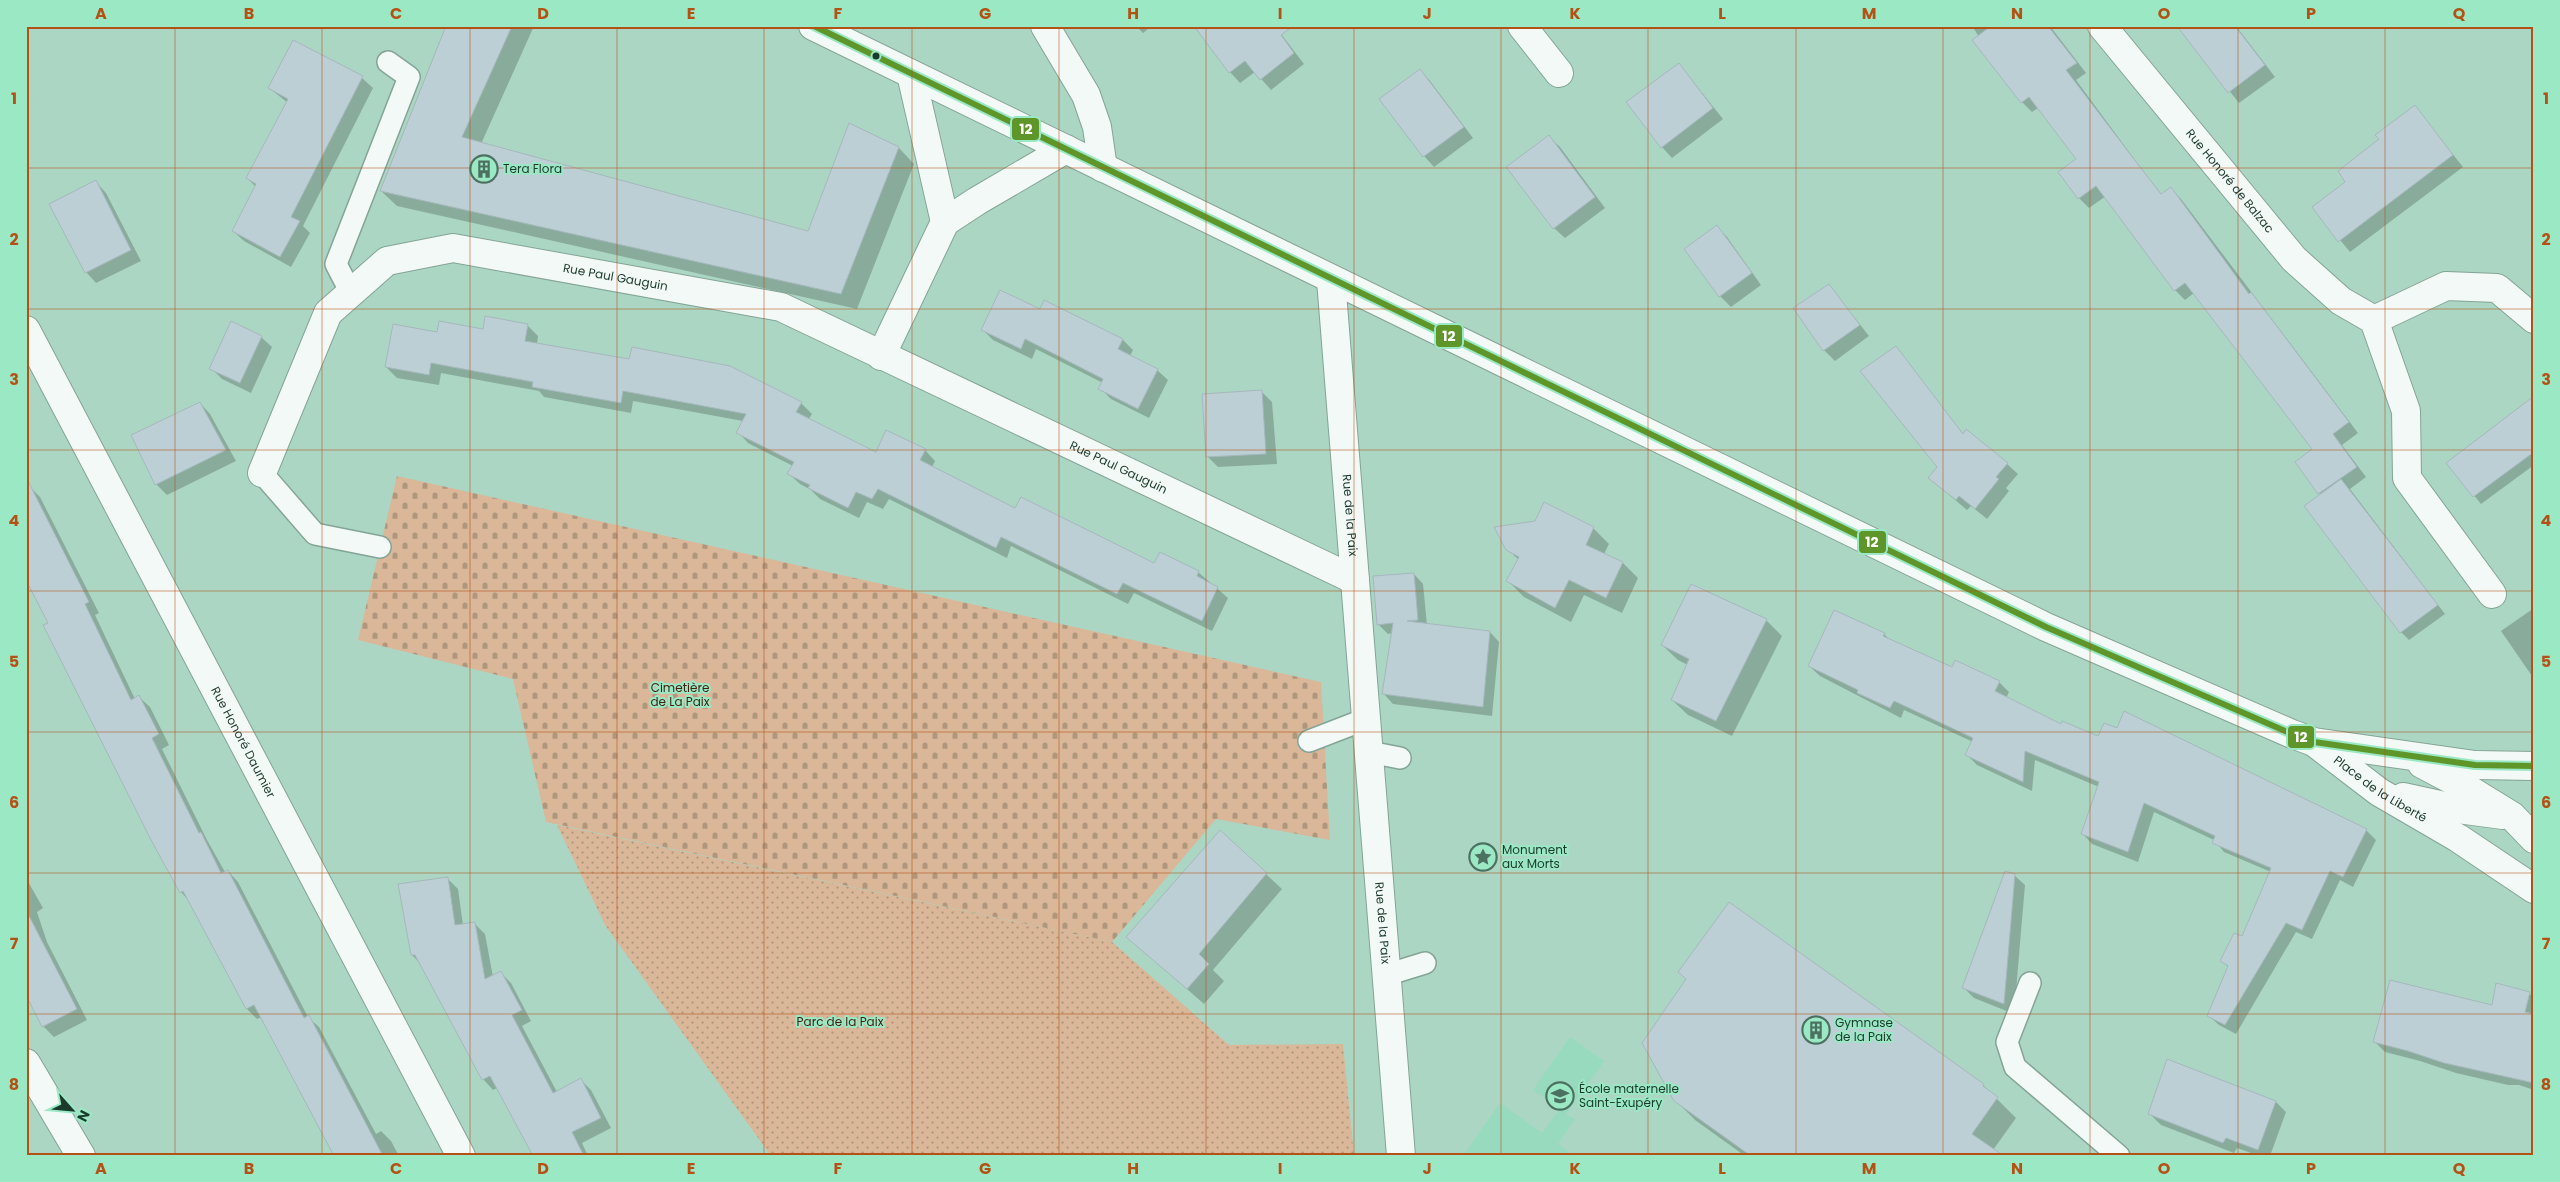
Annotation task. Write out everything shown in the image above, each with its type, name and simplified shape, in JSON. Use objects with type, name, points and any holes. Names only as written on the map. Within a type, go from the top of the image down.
[{"type":"street","points":[[813,26],[2046,627],[2314,742]]},
{"type":"street","points":[[1045,26],[1086,95],[1097,127],[1103,168]]},
{"type":"street","points":[[1522,26],[1558,73]]},
{"type":"street","name":"Rue Honoré de Balzac","points":[[2102,26],[2294,259],[2341,301],[2374,320]]},
{"type":"street","points":[[912,74],[945,222]]},
{"type":"street","points":[[881,356],[945,222],[1066,149]]},
{"type":"street","name":"Rue Paul Gauguin","points":[[262,473],[328,313],[387,261],[453,248],[781,307],[1355,580]]},
{"type":"street","name":"Rue de la Paix","points":[[1331,280],[1401,1156]]},
{"type":"street","points":[[2492,594],[2407,478],[2406,410],[2374,320],[2446,286],[2497,288],[2534,319]]},
{"type":"street","name":"Rue Honoré Daumier","points":[[26,330],[461,1156]]},
{"type":"street","name":"Place de la Liberté","points":[[2314,742],[2474,765],[2534,766]]},
{"type":"street","name":"Place de la Liberté","points":[[2314,742],[2379,792],[2525,883]]},
{"type":"street","points":[[2400,754],[2523,815],[2534,839]]},
{"type":"street","points":[[2379,792],[2458,809],[2523,815]]},
{"type":"street","points":[[2525,883],[2534,850]]},
{"type":"street","points":[[26,1063],[81,1156]]},
{"type":"lane","points":[[351,292],[336,264],[409,77],[388,62]]},
{"type":"lane","points":[[262,473],[315,534],[380,547]]},
{"type":"lane","points":[[1309,741],[1366,719]]},
{"type":"lane","points":[[1369,752],[1400,758]]},
{"type":"lane","name":"Rue de la Paix","points":[[1386,975],[1426,963]]},
{"type":"lane","points":[[2030,984],[2007,1042],[2015,1067],[2119,1156]]},
{"type":"shaded area","name":"École maternelle Saint-Exupéry","points":[[1570,1037],[1604,1061],[1566,1114],[1575,1119],[1558,1144],[1574,1156],[1463,1156],[1500,1103],[1542,1133],[1560,1109],[1533,1090]]},
{"type":"green space","name":"Cimetière de La Paix","points":[[397,476],[1321,682],[1330,840],[1216,819],[1112,942],[546,822],[513,679],[358,640]]},
{"type":"green space","name":"Parc de la Paix","points":[[557,825],[1112,942],[1229,1045],[1343,1044],[1354,1156],[771,1156],[605,925]]},
{"type":"building","name":"Tera Flora","points":[[446,26],[512,26],[462,137],[808,231],[849,123],[899,147],[841,294],[380,191]]},
{"type":"building","points":[[1194,26],[1293,26],[1281,35],[1294,53],[1260,80],[1245,61],[1229,73]]},
{"type":"building","points":[[1991,26],[2048,26],[2077,63],[2066,70],[2161,194],[2171,187],[2249,294],[2251,292],[2349,422],[2333,434],[2357,467],[2318,494],[2295,462],[2312,449],[2185,283],[2174,291],[2096,186],[2078,199],[2058,172],[2076,159],[2029,97],[2021,103],[1972,40]]},
{"type":"building","points":[[2177,26],[2235,26],[2265,65],[2228,93]]},
{"type":"building","points":[[293,40],[363,76],[291,217],[300,221],[280,257],[232,231],[256,184],[246,178],[288,99],[268,88]]},
{"type":"building","points":[[1679,63],[1713,108],[1661,148],[1626,102]]},
{"type":"building","points":[[1420,69],[1464,127],[1423,157],[1379,99]]},
{"type":"building","points":[[2415,105],[2453,155],[2338,242],[2312,207],[2345,182],[2338,171],[2379,139],[2375,135]]},
{"type":"building","points":[[1549,135],[1595,197],[1553,229],[1506,167]]},
{"type":"building","points":[[96,180],[131,250],[85,273],[49,204]]},
{"type":"building","points":[[1717,225],[1752,273],[1719,297],[1684,249]]},
{"type":"building","points":[[1829,284],[1860,325],[1823,351],[1793,308]]},
{"type":"building","points":[[1000,290],[1040,309],[1044,300],[1123,339],[1118,349],[1158,369],[1138,409],[1098,389],[1103,379],[1025,339],[1021,349],[981,330]]},
{"type":"building","points":[[485,316],[528,324],[525,341],[629,359],[632,347],[730,366],[802,402],[796,412],[876,452],[886,430],[926,449],[920,460],[1015,508],[1021,497],[1154,563],[1160,552],[1199,571],[1197,576],[1218,587],[1202,621],[1123,583],[1117,594],[1001,537],[996,548],[878,489],[872,499],[856,492],[848,508],[808,488],[810,485],[787,474],[794,462],[736,433],[746,414],[623,391],[621,403],[532,387],[533,382],[431,363],[429,375],[385,367],[393,324],[437,332],[439,321],[483,329]]},
{"type":"building","points":[[231,321],[262,336],[240,383],[209,369]]},
{"type":"building","points":[[1896,346],[1963,434],[1966,429],[2008,463],[1996,477],[1999,479],[1975,509],[1959,496],[1956,500],[1928,478],[1937,467],[1860,371]]},
{"type":"building","points":[[1262,390],[1266,454],[1206,457],[1202,394]]},
{"type":"building","points":[[2534,396],[2534,452],[2473,497],[2446,463]]},
{"type":"building","points":[[200,402],[226,450],[155,485],[131,435]]},
{"type":"building","points":[[26,477],[89,602],[85,604],[131,700],[139,695],[159,734],[152,738],[199,833],[201,832],[221,873],[228,870],[304,1018],[309,1015],[383,1156],[334,1156],[254,1005],[246,1009],[183,891],[180,893],[151,840],[43,625],[48,623],[26,580]]},
{"type":"building","points":[[2341,479],[2438,605],[2400,633],[2304,506]]},
{"type":"building","points":[[1544,502],[1594,527],[1586,545],[1623,562],[1606,598],[1569,580],[1555,608],[1506,581],[1519,557],[1506,550],[1494,527],[1535,521]]},
{"type":"building","points":[[1414,573],[1418,620],[1407,621],[1490,631],[1483,707],[1382,694],[1393,623],[1377,625],[1373,576]]},
{"type":"building","points":[[1691,584],[1767,619],[1716,721],[1671,700],[1689,659],[1661,645]]},
{"type":"building","points":[[1834,610],[1885,633],[1883,636],[1952,667],[1955,660],[2000,681],[1995,691],[2061,724],[2062,721],[2098,736],[2104,723],[2117,728],[2124,711],[2367,829],[2343,877],[2330,871],[2302,930],[2286,923],[2225,1025],[2207,1016],[2228,966],[2220,961],[2234,933],[2242,936],[2271,868],[2212,843],[2215,836],[2144,803],[2128,852],[2081,834],[2099,782],[2025,751],[2023,782],[1965,755],[1973,738],[1894,701],[1890,708],[1857,693],[1858,690],[1808,666]]},
{"type":"building","points":[[1220,830],[1267,873],[1199,954],[1209,964],[1187,989],[1126,937]]},
{"type":"building","points":[[2005,871],[2015,874],[2004,1004],[1962,988]]},
{"type":"building","points":[[448,877],[455,925],[475,922],[485,979],[501,971],[522,1010],[512,1015],[553,1093],[581,1078],[601,1118],[572,1132],[584,1156],[533,1156],[490,1076],[482,1080],[415,955],[411,955],[398,884]]},
{"type":"building","name":"Gymnase de la Paix","points":[[1729,902],[1984,1084],[1983,1086],[1998,1097],[1972,1134],[2004,1156],[1751,1156],[1674,1101],[1642,1043],[1686,979],[1678,972]]},
{"type":"building","points":[[26,910],[77,1009],[42,1027],[26,995]]},
{"type":"building","points":[[2390,980],[2492,1005],[2496,983],[2530,992],[2525,1012],[2534,1014],[2534,1083],[2444,1063],[2373,1042]]},
{"type":"building","points":[[2167,1059],[2276,1101],[2258,1150],[2226,1138],[2223,1143],[2148,1114]]},
{"type":"transit line","name":"12","points":[[814,26],[2046,627],[2292,734],[2314,742],[2475,765],[2534,766]]},
{"type":"place","name":"Tera Flora","points":[[484,169]]},
{"type":"place","name":"Monument aux Morts","points":[[1483,857]]},
{"type":"place","name":"Gymnase de la Paix","points":[[1816,1030]]},
{"type":"place","name":"École maternelle Saint-Exupéry","points":[[1560,1096]]}]
